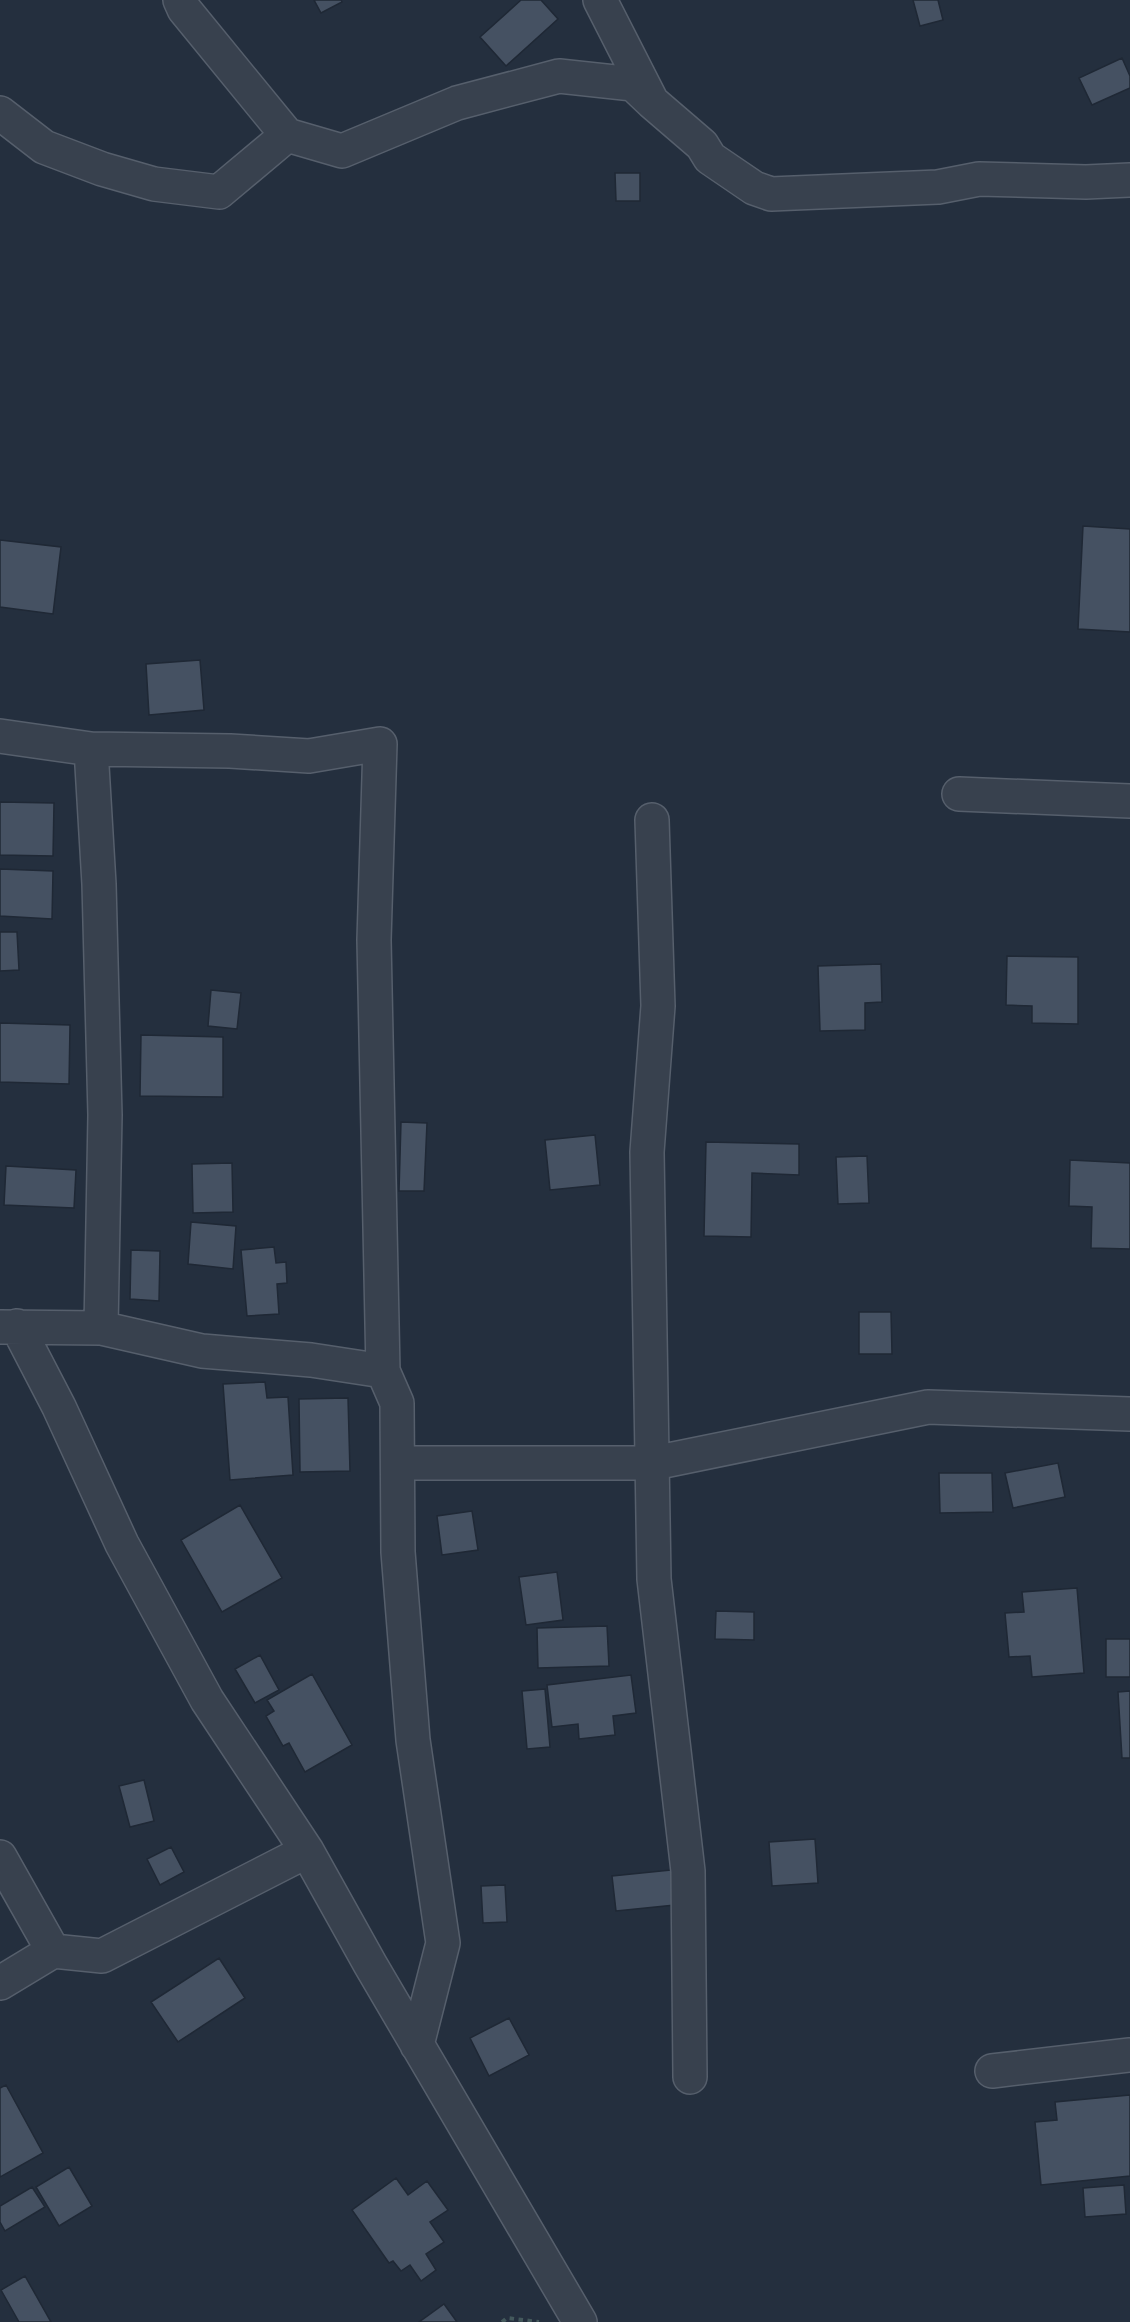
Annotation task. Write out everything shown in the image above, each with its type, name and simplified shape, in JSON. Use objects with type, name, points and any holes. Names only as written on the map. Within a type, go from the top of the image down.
[{"type":"street","points":[[180,0],[184,9],[287,135],[342,151],[457,103],[559,76],[633,84],[702,145],[710,158],[754,188],[771,194],[938,188],[980,179],[1086,182],[1130,180]]},
{"type":"street","points":[[600,0],[652,102]]},
{"type":"street","points":[[0,113],[44,147],[92,165],[154,184],[219,192],[287,135]]},
{"type":"street","points":[[0,736],[91,749],[230,751],[309,756],[380,744],[374,940],[383,1371],[397,1403],[398,1552],[413,1740],[443,1943],[417,2045]]},
{"type":"street","points":[[91,749],[99,884],[105,1115],[101,1328]]},
{"type":"street","points":[[959,794],[1130,801]]},
{"type":"street","points":[[652,820],[658,1006],[647,1152],[654,1463],[654,1580],[688,1871],[690,2078]]},
{"type":"street","points":[[8,1326],[101,1328],[202,1352],[311,1360],[383,1371]]},
{"type":"street","points":[[8,1326],[59,1407],[122,1544],[207,1700],[308,1851],[417,2045],[580,2322]]},
{"type":"street","points":[[399,1463],[654,1463],[928,1407],[1130,1414]]},
{"type":"street","points":[[0,1983],[53,1951],[102,1956],[308,1851]]},
{"type":"street","points":[[0,1857],[53,1951]]},
{"type":"street","points":[[992,2071],[1130,2055]]},
{"type":"path","points":[[502,2322],[507,2318],[542,2322]]},
{"type":"building","points":[[314,0],[341,0],[342,2],[321,13]]},
{"type":"building","points":[[521,0],[541,0],[558,19],[506,66],[480,37]]},
{"type":"building","points":[[913,0],[938,0],[943,20],[920,26]]},
{"type":"building","points":[[1122,58],[1130,76],[1130,88],[1092,105],[1079,78]]},
{"type":"building","points":[[615,173],[640,173],[640,201],[616,201]]},
{"type":"building","points":[[1083,526],[1130,529],[1130,632],[1078,629]]},
{"type":"building","points":[[0,540],[61,547],[53,614],[0,607]]},
{"type":"building","points":[[200,660],[204,710],[149,715],[146,664]]},
{"type":"building","points":[[0,802],[54,803],[53,856],[0,855]]},
{"type":"building","points":[[0,869],[53,871],[52,919],[0,916]]},
{"type":"building","points":[[0,932],[17,932],[19,970],[0,971]]},
{"type":"building","points":[[1007,956],[1078,957],[1078,1024],[1032,1023],[1032,1006],[1006,1005]]},
{"type":"building","points":[[881,964],[882,1002],[865,1003],[865,1030],[820,1031],[818,966]]},
{"type":"building","points":[[211,990],[241,993],[237,1029],[208,1026]]},
{"type":"building","points":[[0,1023],[70,1025],[69,1084],[0,1082]]},
{"type":"building","points":[[141,1035],[223,1037],[223,1097],[140,1096]]},
{"type":"building","points":[[401,1122],[427,1123],[424,1191],[399,1191]]},
{"type":"building","points":[[595,1135],[600,1185],[550,1190],[545,1140]]},
{"type":"building","points":[[706,1142],[799,1144],[799,1175],[752,1173],[751,1237],[704,1236]]},
{"type":"building","points":[[867,1156],[869,1203],[838,1204],[836,1157]]},
{"type":"building","points":[[1070,1160],[1130,1163],[1130,1249],[1091,1248],[1092,1207],[1069,1206]]},
{"type":"building","points":[[232,1163],[233,1212],[193,1213],[192,1164]]},
{"type":"building","points":[[6,1166],[76,1170],[74,1208],[4,1205]]},
{"type":"building","points":[[191,1222],[236,1226],[233,1269],[188,1264]]},
{"type":"building","points":[[274,1247],[276,1263],[286,1262],[287,1283],[277,1284],[279,1314],[247,1316],[241,1250]]},
{"type":"building","points":[[131,1250],[160,1251],[159,1301],[130,1299]]},
{"type":"building","points":[[859,1312],[891,1312],[892,1354],[859,1354]]},
{"type":"building","points":[[265,1382],[267,1398],[288,1397],[293,1475],[230,1480],[223,1384]]},
{"type":"building","points":[[348,1398],[350,1471],[300,1472],[299,1399]]},
{"type":"building","points":[[1058,1463],[1065,1497],[1013,1508],[1005,1473]]},
{"type":"building","points":[[939,1473],[992,1473],[993,1512],[940,1513]]},
{"type":"building","points":[[240,1505],[282,1578],[222,1612],[181,1540]]},
{"type":"building","points":[[472,1511],[478,1550],[442,1555],[437,1516]]},
{"type":"building","points":[[557,1572],[563,1620],[526,1625],[519,1577]]},
{"type":"building","points":[[1077,1588],[1084,1673],[1032,1677],[1030,1656],[1009,1657],[1005,1613],[1024,1612],[1022,1592]]},
{"type":"building","points":[[716,1611],[754,1612],[754,1640],[715,1639]]},
{"type":"building","points":[[607,1626],[609,1666],[538,1668],[537,1628]]},
{"type":"building","points":[[1106,1639],[1130,1639],[1130,1677],[1106,1677]]},
{"type":"building","points":[[260,1655],[279,1690],[255,1703],[235,1669]]},
{"type":"building","points":[[312,1674],[352,1745],[305,1772],[289,1743],[283,1746],[266,1716],[274,1711],[267,1700]]},
{"type":"building","points":[[631,1675],[636,1713],[613,1716],[615,1735],[579,1739],[578,1724],[552,1727],[547,1685]]},
{"type":"building","points":[[545,1689],[550,1747],[527,1749],[522,1691]]},
{"type":"building","points":[[1130,1691],[1130,1758],[1122,1758],[1118,1692]]},
{"type":"building","points":[[144,1780],[154,1821],[130,1827],[119,1786]]},
{"type":"building","points":[[815,1839],[818,1883],[772,1886],[769,1842]]},
{"type":"building","points":[[171,1847],[184,1872],[160,1885],[147,1859]]},
{"type":"building","points":[[671,1870],[675,1905],[616,1911],[612,1876]]},
{"type":"building","points":[[505,1885],[507,1922],[483,1923],[481,1886]]},
{"type":"building","points":[[219,1958],[245,1998],[178,2042],[151,2002]]},
{"type":"building","points":[[509,2018],[529,2055],[489,2076],[470,2038]]},
{"type":"building","points":[[6,2085],[43,2153],[0,2177],[0,2088]]},
{"type":"building","points":[[1130,2095],[1130,2176],[1041,2185],[1035,2122],[1057,2120],[1055,2102]]},
{"type":"building","points":[[69,2167],[92,2206],[59,2226],[36,2187]]},
{"type":"building","points":[[396,2178],[408,2195],[427,2181],[448,2210],[430,2222],[444,2242],[426,2254],[436,2270],[421,2281],[410,2265],[401,2271],[393,2261],[389,2263],[352,2210]]},
{"type":"building","points":[[1124,2185],[1126,2214],[1085,2217],[1083,2188]]},
{"type":"building","points":[[32,2187],[45,2207],[5,2231],[0,2222],[0,2206]]},
{"type":"building","points":[[25,2276],[51,2322],[19,2322],[1,2290]]},
{"type":"building","points":[[444,2304],[457,2322],[419,2322]]}]
